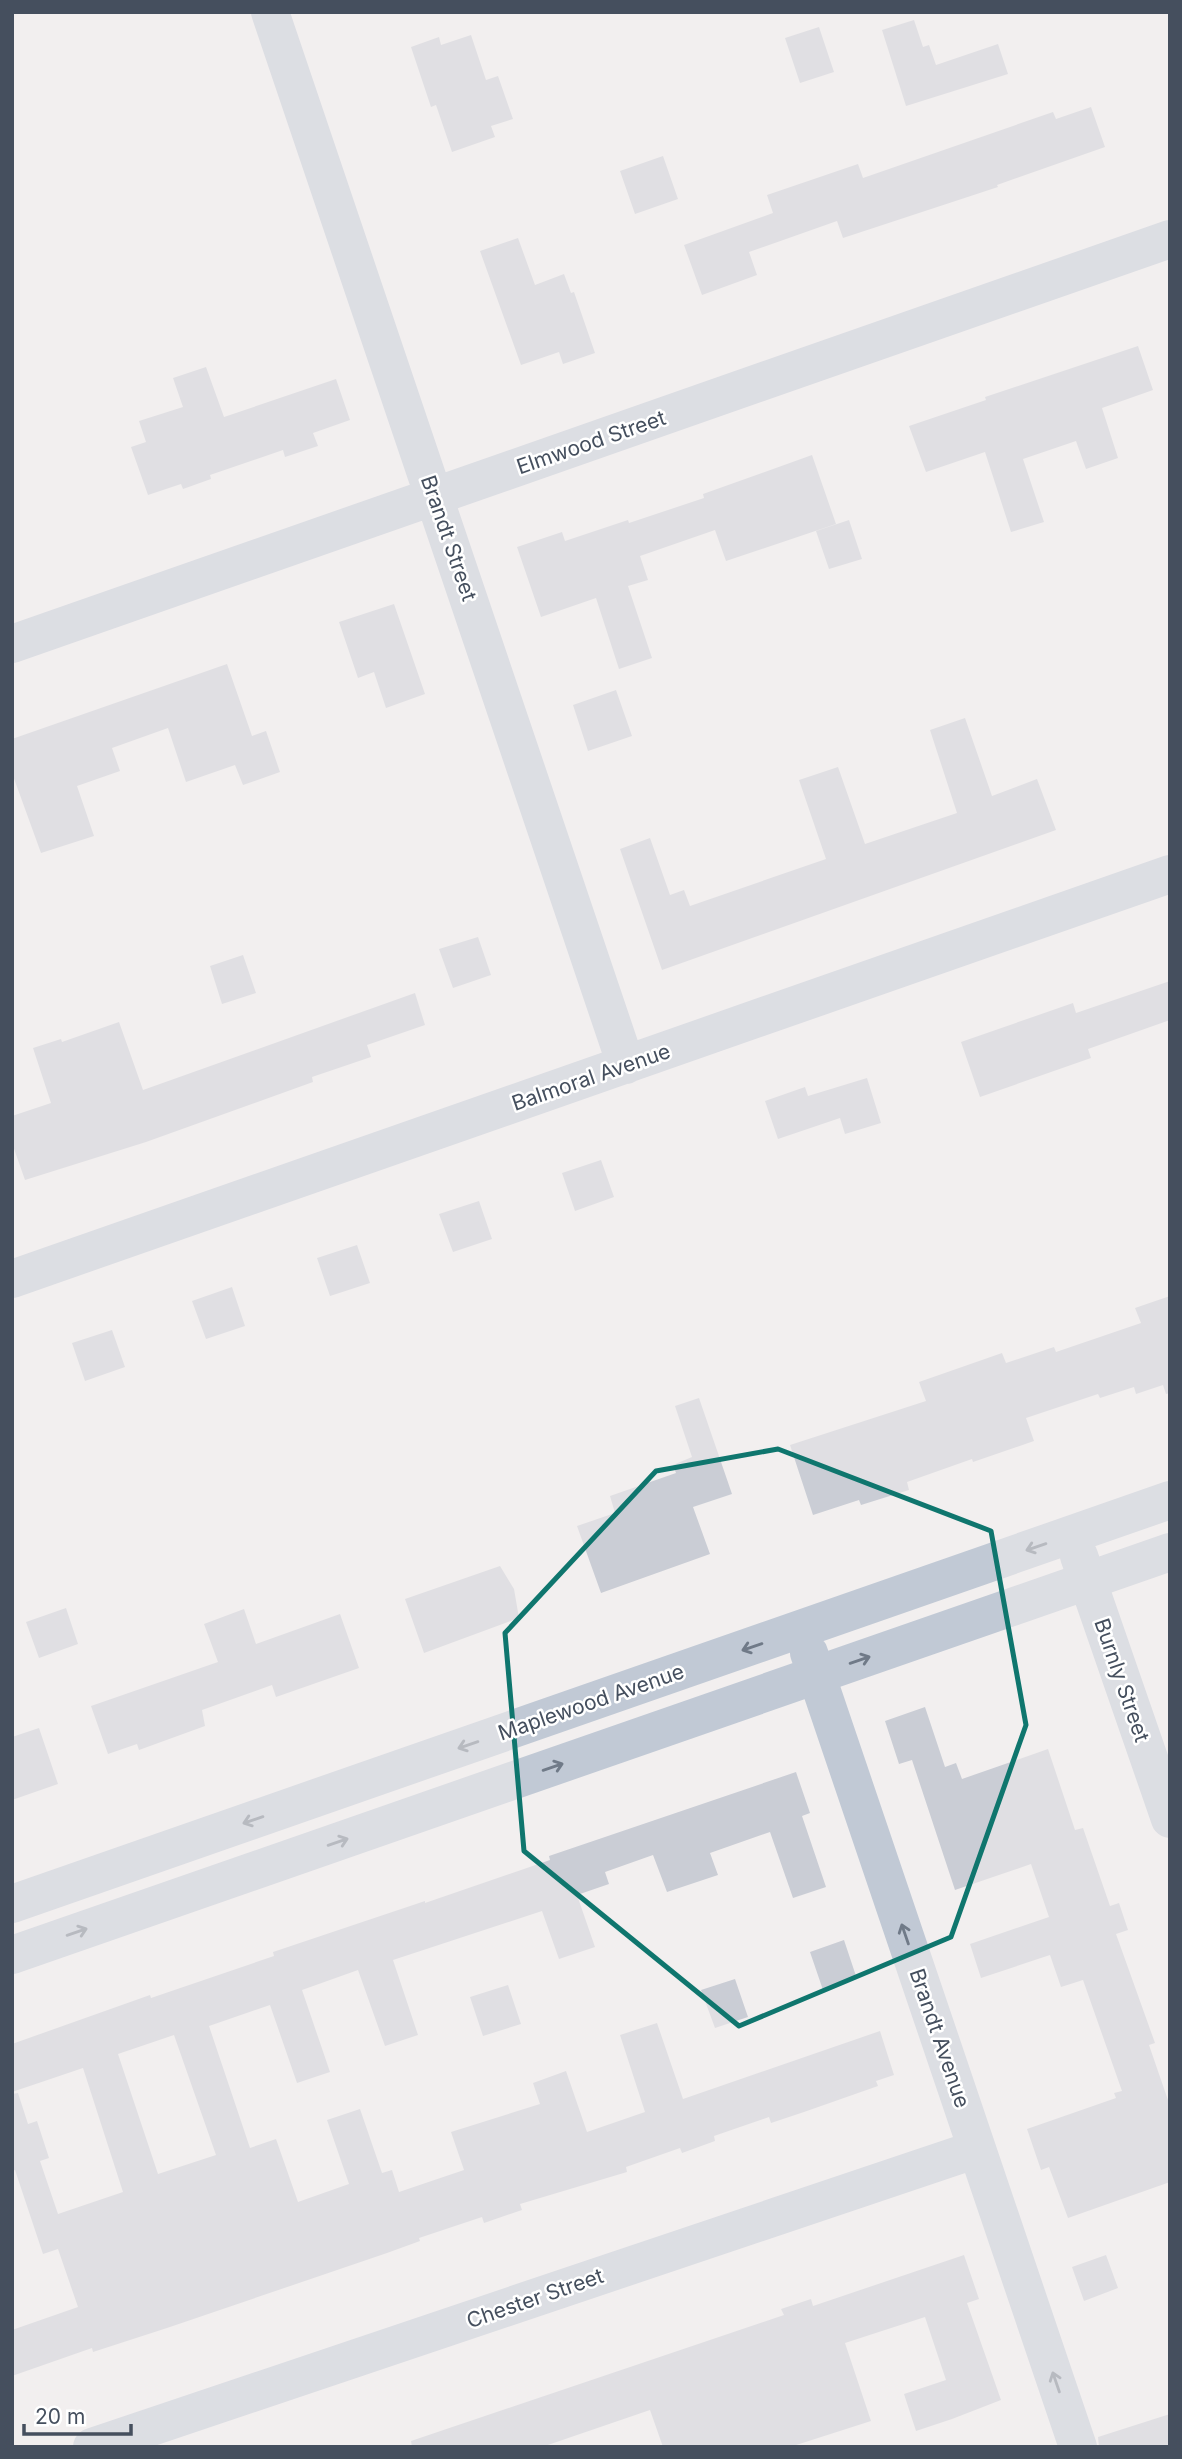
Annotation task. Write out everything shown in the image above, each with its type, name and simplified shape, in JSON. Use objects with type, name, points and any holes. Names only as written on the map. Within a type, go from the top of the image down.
[{"type":"street","name":"Brandt Street","points":[[270,12],[626,1065]]},
{"type":"street","name":"Elmwood Street","points":[[12,645],[1170,239]]},
{"type":"street","name":"Balmoral Avenue","points":[[12,1279],[1170,874]]},
{"type":"street","name":"Maplewood Avenue","points":[[12,1904],[1170,1500]]},
{"type":"street","name":"Burnly Street","points":[[1072,1534],[1170,1819]]},
{"type":"street","points":[[12,1955],[1170,1552]]},
{"type":"street","name":"Brandt Avenue","points":[[800,1630],[1078,2447]]},
{"type":"street","points":[[127,1864],[143,1909]]},
{"type":"street","name":"Chester Street","points":[[92,2447],[977,2149]]},
{"type":"highlighted area","points":[[778,1449],[991,1531],[1026,1725],[951,1937],[739,2026],[524,1851],[505,1633],[656,1471]]},
{"type":"building","points":[[914,20],[923,47],[929,45],[936,65],[998,44],[1008,74],[906,106],[882,30]]},
{"type":"building","points":[[819,27],[834,72],[800,83],[785,38]]},
{"type":"building","points":[[471,35],[486,80],[498,76],[513,119],[491,126],[495,137],[452,152],[436,105],[431,107],[411,47],[439,37],[441,45]]},
{"type":"building","points":[[1091,107],[1105,147],[997,185],[998,187],[843,238],[837,221],[749,252],[757,275],[702,295],[684,245],[773,213],[767,195],[858,164],[863,178],[1053,112],[1056,119]]},
{"type":"building","points":[[663,156],[678,199],[635,214],[620,171]]},
{"type":"building","points":[[518,238],[535,285],[564,274],[571,293],[574,292],[595,353],[563,364],[559,352],[521,365],[480,251]]},
{"type":"building","points":[[1138,346],[1153,390],[1102,408],[1118,458],[1086,469],[1076,441],[1023,459],[1044,522],[1011,532],[985,452],[926,472],[909,426],[986,400],[985,397]]},
{"type":"building","points":[[206,367],[224,417],[336,379],[350,420],[313,433],[318,446],[285,457],[283,450],[210,475],[211,479],[183,489],[181,484],[148,495],[131,447],[146,442],[139,421],[183,407],[173,378]]},
{"type":"building","points":[[812,455],[836,524],[726,561],[715,530],[640,556],[648,580],[628,586],[652,658],[619,669],[596,598],[541,617],[517,547],[562,532],[565,541],[628,520],[629,523],[704,498],[703,494]]},
{"type":"building","points":[[849,520],[862,559],[829,569],[816,531]]},
{"type":"building","points":[[394,604],[425,694],[386,708],[374,672],[358,678],[339,622]]},
{"type":"building","points":[[227,664],[252,736],[266,731],[280,772],[243,785],[235,765],[186,782],[168,728],[112,748],[120,771],[77,786],[94,836],[41,853],[12,773],[12,739]]},
{"type":"building","points":[[616,690],[632,736],[588,751],[573,705]]},
{"type":"building","points":[[965,718],[992,796],[1037,779],[1056,830],[662,970],[620,849],[650,838],[670,895],[684,890],[690,906],[826,859],[799,780],[838,767],[865,844],[957,813],[930,730]]},
{"type":"building","points":[[478,937],[491,975],[453,988],[439,949]]},
{"type":"building","points":[[243,955],[256,993],[222,1004],[210,966]]},
{"type":"building","points":[[1170,981],[1170,1020],[1088,1049],[1091,1058],[980,1097],[961,1042],[1073,1003],[1076,1013]]},
{"type":"building","points":[[415,993],[425,1025],[367,1045],[371,1057],[312,1077],[313,1082],[146,1142],[25,1180],[12,1143],[12,1116],[51,1103],[33,1048],[61,1039],[62,1042],[119,1022],[143,1090]]},
{"type":"building","points":[[867,1078],[881,1123],[845,1134],[840,1118],[778,1139],[765,1101],[805,1087],[808,1096]]},
{"type":"building","points":[[601,1160],[614,1197],[575,1211],[562,1173]]},
{"type":"building","points":[[479,1201],[492,1239],[453,1252],[439,1214]]},
{"type":"building","points":[[357,1245],[370,1283],[330,1296],[317,1258]]},
{"type":"building","points":[[232,1287],[245,1326],[206,1339],[192,1301]]},
{"type":"building","points":[[1170,1296],[1170,1393],[1166,1394],[1163,1385],[1136,1394],[1134,1387],[1100,1398],[1098,1394],[1026,1418],[1034,1441],[907,1482],[909,1490],[861,1505],[859,1500],[813,1515],[790,1445],[926,1401],[919,1382],[1002,1353],[1006,1363],[1054,1347],[1056,1352],[1141,1323],[1135,1308]]},
{"type":"building","points":[[112,1330],[125,1367],[85,1381],[72,1343]]},
{"type":"building","points":[[699,1398],[732,1494],[693,1507],[710,1554],[601,1593],[577,1526],[615,1513],[610,1496],[676,1473],[673,1465],[692,1457],[675,1406]]},
{"type":"building","points":[[500,1566],[514,1589],[519,1618],[424,1653],[405,1599]]},
{"type":"building","points":[[66,1608],[78,1644],[39,1658],[26,1622]]},
{"type":"building","points":[[244,1609],[256,1644],[340,1614],[359,1668],[276,1697],[272,1685],[202,1710],[205,1726],[139,1750],[137,1744],[108,1754],[91,1706],[218,1662],[204,1624]]},
{"type":"building","points":[[925,1707],[945,1767],[956,1763],[962,1779],[1048,1749],[1075,1830],[1083,1828],[1110,1906],[1119,1903],[1128,1930],[1116,1934],[1155,2043],[1149,2045],[1170,2106],[1170,2182],[1068,2218],[1049,2167],[1041,2170],[1027,2129],[1116,2098],[1114,2093],[1122,2091],[1083,1980],[1061,1987],[1050,1955],[981,1978],[970,1944],[1049,1917],[1031,1864],[955,1890],[912,1760],[899,1764],[885,1721]]},
{"type":"building","points":[[39,1728],[58,1784],[12,1800],[12,1737]]},
{"type":"building","points":[[796,1772],[810,1813],[802,1816],[826,1887],[793,1898],[770,1832],[710,1853],[718,1875],[667,1892],[653,1855],[605,1872],[609,1884],[577,1895],[595,1947],[559,1959],[542,1911],[393,1960],[418,2035],[385,2046],[358,1970],[302,1990],[330,2072],[297,2083],[270,2005],[209,2026],[250,2148],[276,2139],[298,2202],[349,2184],[327,2120],[360,2109],[382,2173],[392,2170],[399,2192],[464,2170],[451,2132],[540,2104],[533,2083],[566,2071],[587,2132],[645,2112],[620,2035],[657,2023],[683,2099],[880,2031],[894,2075],[876,2081],[878,2086],[804,2112],[771,2123],[769,2117],[714,2136],[715,2141],[682,2153],[680,2148],[626,2167],[627,2172],[520,2204],[522,2210],[484,2223],[482,2217],[419,2238],[420,2241],[387,2253],[167,2328],[93,2352],[92,2348],[12,2376],[12,2330],[78,2307],[58,2249],[43,2254],[15,2170],[12,2171],[12,2094],[18,2093],[28,2124],[37,2121],[49,2158],[40,2161],[58,2214],[123,2192],[83,2068],[12,2092],[12,2044],[150,1995],[151,1998],[274,1956],[273,1952],[550,1860],[549,1856]],"holes":[[[174,2035],[216,2155],[158,2174],[118,2054]]]},
{"type":"building","points":[[844,1940],[857,1979],[823,1990],[810,1952]]},
{"type":"building","points":[[735,1979],[748,2017],[715,2028],[701,1990]]},
{"type":"building","points":[[508,1985],[521,2024],[483,2036],[470,1997]]},
{"type":"building","points":[[964,2255],[979,2299],[967,2303],[1001,2400],[952,2419],[916,2431],[904,2394],[946,2380],[925,2317],[845,2343],[871,2421],[790,2447],[663,2447],[650,2410],[542,2447],[412,2447],[411,2441],[784,2315],[781,2309],[811,2299],[813,2306]]},
{"type":"building","points":[[1106,2255],[1118,2288],[1084,2301],[1072,2267]]},
{"type":"building","points":[[1170,2414],[1170,2447],[1099,2447],[1098,2437]]}]
